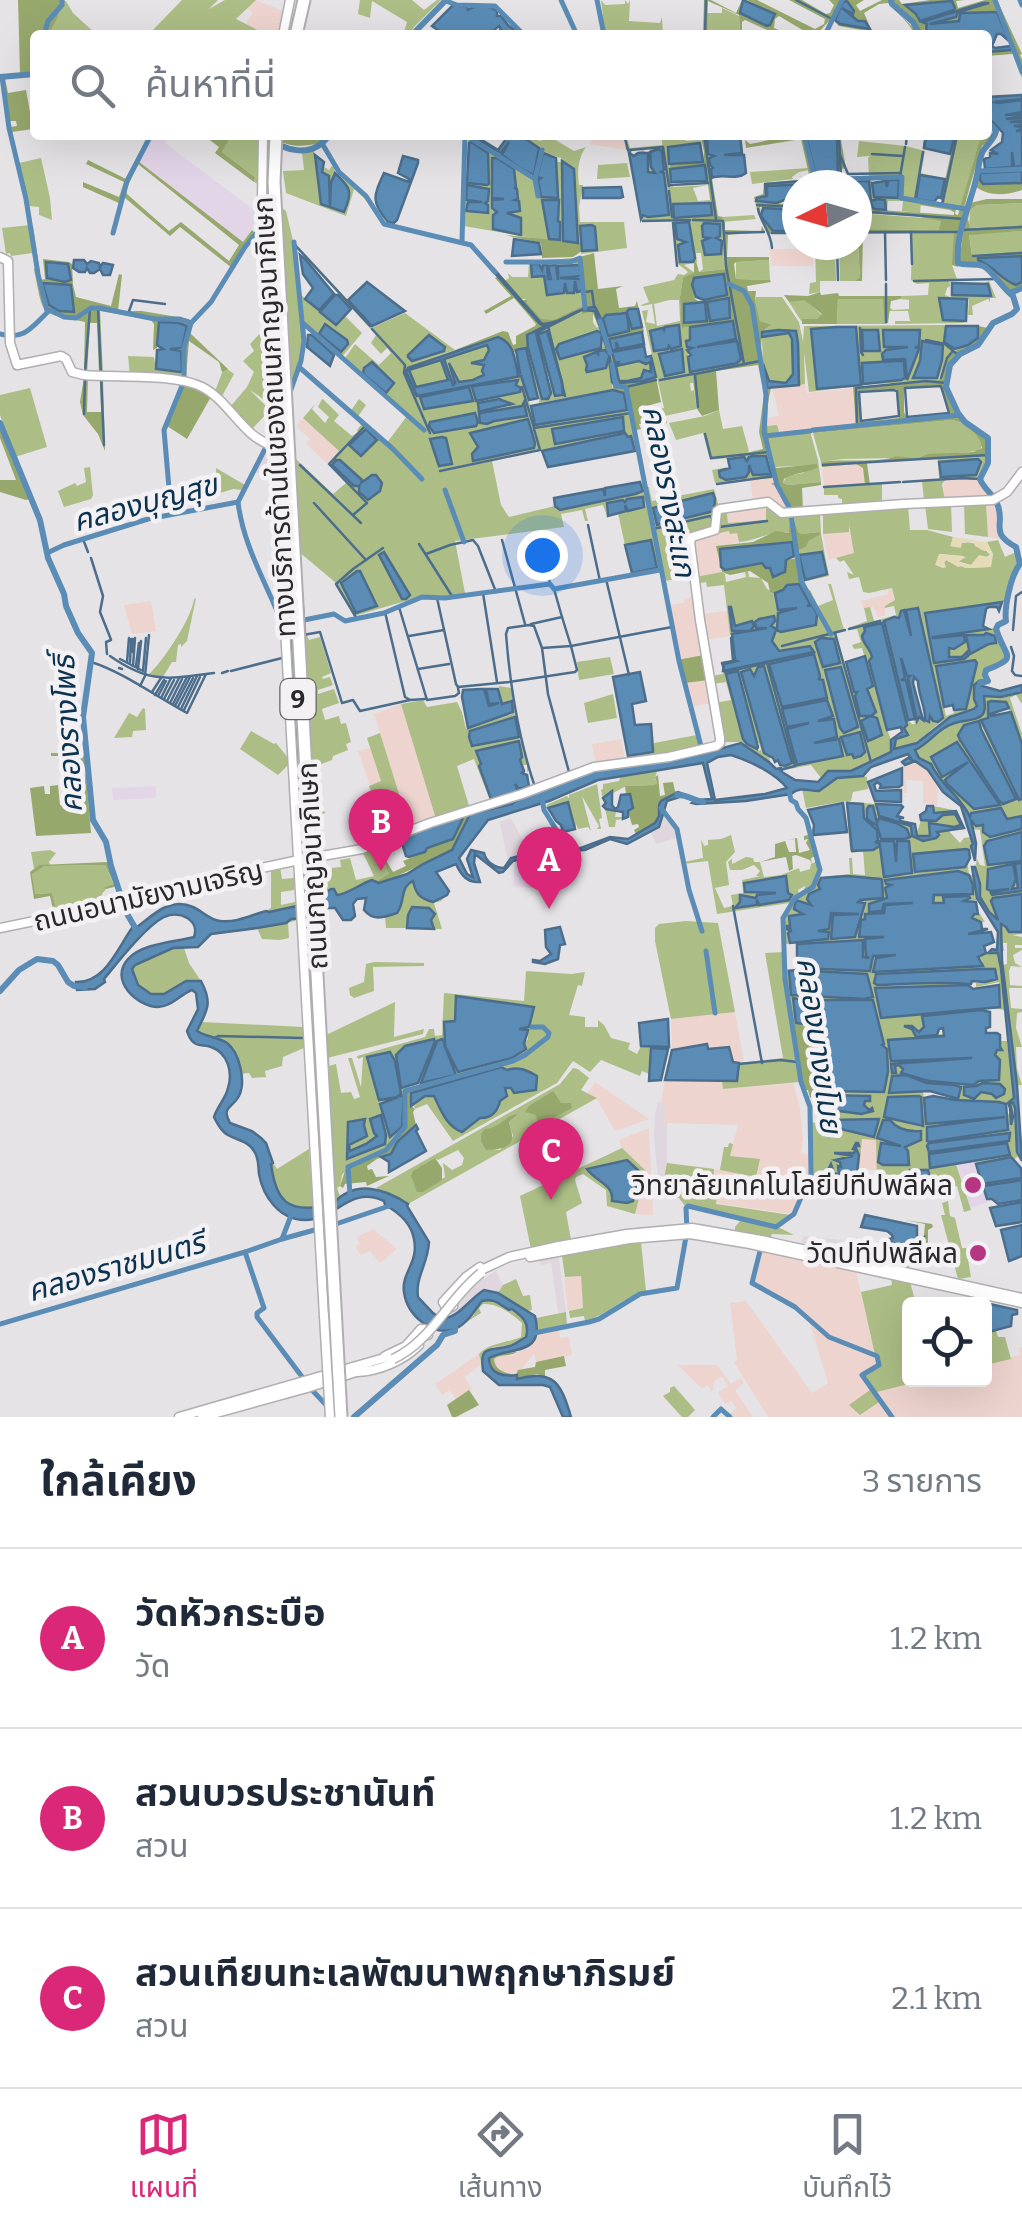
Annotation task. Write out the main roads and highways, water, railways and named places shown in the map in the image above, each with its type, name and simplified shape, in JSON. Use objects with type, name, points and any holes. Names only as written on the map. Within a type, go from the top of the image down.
[{"type":"highway","points":[[295,30],[301,0]]},
{"type":"highway","name":"ถนนกาญจนาภิเษก","points":[[274,140],[333,1413]]},
{"type":"main road","points":[[283,30],[290,0]]},
{"type":"main road","name":"ทางบริการด้านในของถนนกาญจนาภิเษก","points":[[262,140],[262,210],[274,423],[270,444],[286,631],[316,1193],[333,1413]]},
{"type":"main road","points":[[0,257],[8,261],[11,353],[18,365],[61,356],[74,373],[184,380],[210,392],[270,444]]},
{"type":"main road","name":"ถนนอนามัยงามเจริญ","points":[[0,928],[366,848],[594,767],[716,746],[720,740],[690,540],[715,530],[720,508],[768,502],[782,514],[995,499],[1008,492],[1022,472]]},
{"type":"main road","points":[[496,1264],[452,1307],[445,1308],[444,1301],[480,1267],[612,1242],[687,1231],[1022,1301]]},
{"type":"main road","points":[[320,1248],[333,1413]]},
{"type":"main road","points":[[179,1417],[308,1384],[406,1353],[480,1272],[496,1264]]},
{"type":"main road","points":[[328,1378],[344,1377],[358,1369],[397,1352],[421,1329],[428,1332],[400,1360],[378,1368],[358,1369]]},
{"type":"main road","points":[[333,1413],[344,1377]]},
{"type":"main road","points":[[202,1417],[239,1403]]},
{"type":"main road","points":[[239,1403],[242,1417]]},
{"type":"water","points":[[743,0],[775,14],[770,25],[740,13]]},
{"type":"water","points":[[847,1],[853,14],[842,8],[858,21],[865,21],[870,29],[835,20],[843,2]]},
{"type":"water","points":[[952,1],[954,10],[920,21],[905,5]]},
{"type":"water","points":[[989,3],[930,24],[959,21],[962,13],[997,12],[1009,41],[997,34],[992,46],[992,30],[927,30],[927,24],[922,22]]},
{"type":"water","points":[[453,5],[468,10],[479,6],[497,11],[497,16],[514,30],[500,30],[499,26],[494,30],[438,30],[432,26]]},
{"type":"water","points":[[992,46],[1011,46],[1011,50],[992,52]]},
{"type":"water","points":[[1022,95],[1022,99],[994,102],[1022,100],[1022,112],[1005,115],[1022,114],[1006,119],[1022,118],[1010,122],[1022,122],[1014,126],[1022,127],[1016,131],[1022,131],[1022,166],[1014,167],[1012,152],[1012,167],[985,169],[984,159],[990,153],[998,154],[991,150],[1002,142],[1003,133],[992,121],[992,97]]},
{"type":"water","points":[[479,140],[498,150],[505,140],[527,140],[539,148],[534,175],[502,155],[509,142],[501,153]]},
{"type":"water","points":[[707,140],[741,140],[742,153],[724,155],[744,155],[746,173],[712,178],[709,158],[714,156],[708,154]]},
{"type":"water","points":[[807,140],[837,140],[838,170],[814,170]]},
{"type":"water","points":[[925,140],[954,140],[950,154],[924,148]]},
{"type":"water","points":[[471,142],[488,153],[487,185],[467,183]]},
{"type":"water","points":[[700,143],[703,162],[669,164],[668,147]]},
{"type":"water","points":[[659,149],[669,215],[643,215],[641,219],[629,153],[648,153],[648,172],[655,173],[650,152]]},
{"type":"water","points":[[543,153],[556,158],[558,198],[541,197],[541,178],[537,177]]},
{"type":"water","points":[[315,155],[324,162],[322,172],[329,176],[330,206],[335,173],[347,187],[349,200],[344,212],[321,204]]},
{"type":"water","points":[[403,156],[418,163],[397,220],[388,222],[376,204],[376,194],[384,173],[409,182],[398,173]]},
{"type":"water","points":[[492,158],[514,169],[518,199],[515,200],[519,201],[520,211],[507,213],[521,218],[521,235],[493,229],[493,215],[497,212],[492,208],[492,200],[504,199],[492,198]]},
{"type":"water","points":[[562,161],[574,169],[578,243],[563,241]]},
{"type":"water","points":[[705,165],[707,181],[671,182],[670,169]]},
{"type":"water","points":[[1022,171],[1022,183],[983,184],[980,180],[980,173]]},
{"type":"water","points":[[920,175],[945,179],[941,198],[934,202],[916,199]]},
{"type":"water","points":[[888,180],[899,180],[898,198],[874,197],[872,183],[886,181],[887,187]]},
{"type":"water","points":[[467,185],[489,189],[485,203],[488,213],[466,211],[468,202],[482,202],[466,200]]},
{"type":"water","points":[[782,185],[782,201],[756,201],[767,196],[767,186]]},
{"type":"water","points":[[621,187],[620,198],[583,198],[583,188]]},
{"type":"water","points":[[542,200],[559,200],[560,240],[549,239]]},
{"type":"water","points":[[885,200],[886,210],[874,209],[872,201]]},
{"type":"water","points":[[711,203],[712,215],[674,218],[673,204]]},
{"type":"water","points":[[763,208],[782,209],[782,231],[773,231],[761,216]]},
{"type":"water","points":[[689,222],[695,258],[693,262],[680,262],[678,245],[686,242],[677,239],[675,223]]},
{"type":"water","points":[[704,223],[720,224],[720,236],[716,238],[722,241],[721,254],[705,255],[702,241],[709,238],[703,237]]},
{"type":"water","points":[[592,225],[597,250],[582,251],[580,226]]},
{"type":"water","points":[[514,239],[539,243],[541,254],[512,256]]},
{"type":"water","points":[[300,255],[334,294],[319,310],[305,299],[313,288],[303,274]]},
{"type":"water","points":[[1022,256],[1022,282],[1016,285],[978,260],[978,258]]},
{"type":"water","points":[[74,260],[99,263],[100,267],[103,263],[113,265],[110,275],[103,275],[100,269],[94,273],[87,268],[79,272],[73,268]]},
{"type":"water","points":[[46,262],[68,264],[71,280],[47,278]]},
{"type":"water","points":[[531,264],[539,264],[542,270],[547,265],[548,279],[548,266],[556,265],[558,280],[558,266],[579,265],[581,276],[560,278],[581,279],[583,291],[577,292],[575,281],[574,293],[567,293],[565,283],[564,293],[547,295],[544,276],[532,277]]},
{"type":"water","points":[[492,270],[542,324],[582,310],[536,333],[551,393],[548,399],[542,399],[528,348],[527,335],[545,326],[540,324]]},
{"type":"water","points":[[724,274],[727,295],[704,300],[696,297],[694,278]]},
{"type":"water","points":[[367,282],[405,311],[372,326],[348,300]]},
{"type":"water","points":[[42,283],[71,285],[74,312],[59,311],[49,305]]},
{"type":"water","points":[[952,283],[988,284],[991,296],[952,295]]},
{"type":"water","points":[[335,295],[351,309],[336,325],[320,312]]},
{"type":"water","points":[[729,298],[730,318],[710,321],[707,302]]},
{"type":"water","points":[[939,298],[967,299],[966,321],[943,320]]},
{"type":"water","points":[[705,302],[707,321],[684,323],[684,304]]},
{"type":"water","points":[[595,307],[603,326],[616,387],[609,357],[606,368],[586,370],[584,357],[605,350],[609,355],[595,311],[582,310]]},
{"type":"water","points":[[638,309],[642,327],[632,329],[627,313],[629,331],[608,336],[603,319],[606,315],[626,313]]},
{"type":"water","points":[[733,321],[736,339],[697,347],[737,341],[741,359],[690,372],[691,355],[687,350],[692,348],[687,347],[686,341],[690,340],[690,327]]},
{"type":"water","points":[[159,322],[187,326],[182,348],[170,349],[181,351],[180,372],[156,369],[157,350],[163,349],[157,345]]},
{"type":"water","points":[[325,324],[347,340],[341,352],[319,334]]},
{"type":"water","points":[[679,325],[681,346],[654,351],[650,331]]},
{"type":"water","points":[[946,326],[978,326],[978,338],[955,349],[944,342]]},
{"type":"water","points":[[856,327],[861,385],[817,389],[811,329]]},
{"type":"water","points":[[862,330],[878,330],[880,351],[863,351]]},
{"type":"water","points":[[883,330],[920,330],[919,347],[915,347],[919,349],[907,380],[905,359],[883,360],[882,354],[908,347],[884,347]]},
{"type":"water","points":[[547,331],[563,395],[555,396],[538,334]]},
{"type":"water","points":[[597,331],[602,333],[601,348],[560,359],[556,349],[559,344]]},
{"type":"water","points":[[796,331],[799,385],[767,388],[763,364],[769,381],[786,383],[793,374],[789,333],[762,337],[762,332]]},
{"type":"water","points":[[642,332],[644,344],[619,349],[616,342],[617,349],[612,351],[609,339]]},
{"type":"water","points":[[308,335],[334,355],[330,366],[307,347]]},
{"type":"water","points":[[429,335],[445,347],[444,351],[412,361],[408,355]]},
{"type":"water","points":[[498,337],[511,348],[518,374],[516,350],[526,348],[538,398],[529,400],[521,376],[417,396],[406,372],[408,368]],"holes":[[[487,345],[484,360],[471,363],[484,365],[484,375],[459,382],[449,363],[453,385],[444,359]],[[441,360],[448,380],[416,387],[409,370]]]},
{"type":"water","points":[[922,341],[943,345],[937,378],[913,378]]},
{"type":"water","points":[[644,346],[656,377],[620,383],[619,381],[618,379],[616,374],[615,364],[620,362],[615,363],[612,352]],"holes":[[[639,361],[650,362],[651,372],[644,370],[641,378],[619,381],[616,366]]]},
{"type":"water","points":[[682,349],[684,372],[665,376],[659,354]]},
{"type":"water","points":[[904,361],[905,378],[863,384],[862,363]]},
{"type":"water","points":[[372,362],[394,383],[386,393],[363,374]]},
{"type":"water","points":[[518,380],[520,392],[476,401],[474,386]]},
{"type":"water","points":[[469,387],[473,401],[424,409],[420,397]]},
{"type":"water","points":[[613,390],[624,393],[627,410],[535,425],[531,406]]},
{"type":"water","points":[[499,399],[512,404],[481,413],[522,406],[524,402],[527,416],[480,423],[478,403]]},
{"type":"water","points":[[475,413],[476,426],[434,433],[429,426],[430,422]]},
{"type":"water","points":[[623,417],[624,431],[555,444],[552,429]]},
{"type":"water","points":[[528,419],[534,448],[473,461],[472,454],[478,447],[470,433]]},
{"type":"water","points":[[366,429],[377,440],[361,456],[349,445]]},
{"type":"water","points":[[625,433],[631,436],[635,451],[548,467],[542,451]]},
{"type":"water","points":[[446,438],[452,464],[439,466],[430,439]]},
{"type":"water","points":[[283,447],[312,856],[304,856]]},
{"type":"water","points":[[753,456],[766,456],[771,474],[753,475],[749,465],[746,477],[720,477],[719,471],[730,468],[728,459],[744,457],[747,461]]},
{"type":"water","points":[[336,460],[361,483],[376,475],[382,483],[380,491],[368,500],[359,492],[359,486],[354,486],[332,465]]},
{"type":"water","points":[[939,462],[981,462],[976,475],[941,477]]},
{"type":"water","points":[[640,482],[643,491],[635,494],[560,510],[555,506],[554,498],[603,489],[605,496],[605,488]]},
{"type":"water","points":[[713,493],[714,511],[657,525],[653,508]]},
{"type":"water","points":[[643,497],[644,507],[628,511],[625,505],[626,511],[608,516],[607,503]]},
{"type":"water","points":[[651,540],[657,568],[632,573],[625,545]]},
{"type":"water","points":[[792,542],[794,556],[786,560],[785,572],[773,577],[770,568],[762,563],[725,570],[721,567],[720,549]]},
{"type":"water","points":[[384,552],[410,595],[406,599],[402,599],[379,555]]},
{"type":"water","points":[[822,552],[827,574],[805,580],[799,555]]},
{"type":"water","points":[[357,571],[377,606],[356,613],[341,583]]},
{"type":"water","points":[[799,584],[810,604],[807,606],[812,605],[817,614],[816,625],[776,630],[772,641],[779,651],[810,646],[814,652],[723,671],[724,664],[737,661],[732,634],[749,631],[732,631],[729,607],[735,626],[752,621],[750,631],[767,628],[756,628],[755,622],[774,616],[771,626],[777,629],[778,613],[797,608],[778,610],[775,593],[787,585]]},
{"type":"water","points":[[1002,602],[999,611],[997,607],[986,609],[983,626],[989,629],[933,637],[964,635],[965,642],[949,648],[949,657],[962,657],[967,652],[968,656],[934,663],[925,613]]},
{"type":"water","points":[[918,608],[943,718],[938,722],[930,716],[929,722],[925,720],[914,677],[923,720],[919,717],[917,721],[910,676],[901,658],[905,678],[901,680],[906,680],[915,719],[908,720],[884,621],[899,618],[904,610],[911,636],[906,610]]},
{"type":"water","points":[[882,623],[908,735],[896,739],[894,749],[917,743],[950,717],[974,709],[974,685],[979,681],[985,680],[982,686],[1000,691],[1022,685],[1022,692],[984,696],[982,715],[949,725],[915,750],[919,758],[931,764],[970,817],[971,813],[1001,808],[1007,819],[1022,816],[1022,829],[990,837],[983,832],[983,825],[976,826],[971,820],[975,861],[961,806],[943,792],[928,770],[915,761],[905,765],[902,762],[912,760],[908,754],[871,767],[863,776],[837,778],[819,791],[696,804],[692,803],[712,799],[703,763],[598,780],[488,820],[459,858],[467,874],[473,877],[467,859],[471,850],[484,853],[491,864],[504,868],[511,858],[532,853],[581,848],[610,837],[628,839],[655,823],[661,801],[678,792],[686,795],[667,801],[659,827],[627,844],[610,839],[585,850],[545,852],[513,861],[499,873],[475,854],[480,882],[465,877],[456,864],[436,872],[449,891],[433,902],[419,895],[413,881],[406,887],[397,913],[388,916],[368,914],[364,910],[366,898],[353,904],[355,916],[351,920],[343,920],[335,908],[325,908],[322,916],[312,918],[317,1007],[309,1005],[305,927],[309,918],[211,934],[198,947],[173,948],[132,969],[138,985],[151,994],[164,994],[186,981],[201,981],[207,1007],[197,1031],[227,1043],[240,1068],[241,1090],[227,1110],[230,1123],[252,1131],[266,1143],[276,1188],[286,1202],[302,1208],[326,1206],[322,1203],[312,1030],[312,1017],[321,1015],[332,1146],[332,1205],[359,1189],[379,1190],[408,1204],[429,1242],[418,1297],[442,1319],[459,1311],[484,1290],[498,1293],[535,1316],[537,1329],[531,1344],[489,1358],[491,1368],[498,1373],[517,1375],[517,1379],[548,1378],[564,1395],[571,1417],[563,1417],[550,1387],[499,1385],[483,1371],[485,1352],[526,1337],[525,1321],[512,1309],[494,1301],[482,1301],[463,1324],[446,1331],[430,1327],[415,1316],[404,1292],[414,1255],[412,1233],[384,1201],[361,1197],[326,1215],[305,1220],[287,1216],[268,1198],[254,1151],[223,1132],[214,1117],[227,1092],[229,1070],[222,1054],[196,1044],[189,1037],[187,1031],[198,1009],[196,993],[192,990],[167,1005],[150,1006],[134,997],[123,983],[123,967],[128,959],[150,946],[194,937],[191,921],[176,915],[164,917],[132,945],[105,982],[95,989],[77,990],[76,982],[103,971],[132,928],[163,908],[185,904],[213,919],[226,921],[297,906],[305,901],[304,863],[310,860],[316,899],[331,889],[337,895],[372,880],[379,883],[407,874],[452,850],[470,814],[512,804],[589,771],[741,743],[795,780],[818,782],[828,771],[851,771],[891,752],[891,740],[902,732],[901,727],[887,730],[869,661],[872,657],[862,636],[864,627]],"holes":[[[731,755],[754,764],[787,788],[715,800],[707,763]]]},
{"type":"water","points":[[966,635],[995,636],[996,643],[970,654]]},
{"type":"water","points":[[821,638],[834,639],[840,663],[823,667],[815,642]]},
{"type":"water","points":[[814,654],[827,698],[782,707],[769,664]]},
{"type":"water","points":[[865,656],[873,686],[867,689],[876,712],[871,716],[877,718],[882,735],[868,741],[861,721],[870,716],[860,716],[857,692],[846,662]]},
{"type":"water","points":[[975,660],[966,709],[944,707],[936,666]]},
{"type":"water","points":[[764,666],[792,763],[785,766],[764,753],[741,672],[750,669],[754,676],[758,667]]},
{"type":"water","points":[[841,667],[858,727],[844,733],[825,670]]},
{"type":"water","points":[[738,671],[757,749],[743,739],[726,674]]},
{"type":"water","points":[[640,672],[646,701],[632,704],[635,725],[651,724],[653,752],[628,756],[613,677]]},
{"type":"water","points":[[484,689],[489,706],[499,703],[489,704],[486,689],[498,689],[502,704],[512,701],[513,712],[468,728],[463,690]]},
{"type":"water","points":[[827,700],[833,716],[818,721],[834,719],[837,737],[814,743],[839,739],[843,756],[797,765],[787,729],[809,723],[787,727],[782,709]]},
{"type":"water","points":[[991,701],[1006,702],[1009,708],[990,714],[1011,712],[1022,744],[1019,800],[981,720],[988,718]]},
{"type":"water","points":[[515,717],[519,737],[472,746],[470,731]]},
{"type":"water","points":[[979,721],[1016,799],[1003,804],[958,735],[964,725]]},
{"type":"water","points":[[860,732],[865,752],[854,758],[847,755],[841,737]]},
{"type":"water","points":[[519,741],[522,773],[527,775],[529,786],[519,789],[515,784],[518,791],[491,799],[476,751]]},
{"type":"water","points":[[957,742],[1000,805],[974,809],[947,784],[945,780],[968,762],[942,777],[931,757]]},
{"type":"water","points":[[902,768],[899,787],[880,788],[877,782],[874,785],[876,791],[901,790],[901,802],[875,801],[868,782]]},
{"type":"water","points":[[612,791],[615,809],[621,795],[630,794],[633,808],[628,817],[623,819],[623,812],[603,806],[603,798]]},
{"type":"water","points":[[568,802],[575,829],[563,832],[548,808]]},
{"type":"water","points":[[843,803],[847,832],[813,835],[808,810]]},
{"type":"water","points":[[847,803],[863,804],[864,818],[877,830],[876,842],[894,841],[896,862],[897,841],[909,841],[912,873],[884,877],[880,846],[852,851]]},
{"type":"water","points":[[876,804],[901,805],[897,816],[904,818],[900,821],[915,824],[917,836],[930,836],[929,823],[961,825],[955,814],[943,815],[936,821],[921,820],[927,806],[933,806],[934,813],[956,811],[964,828],[937,832],[936,838],[923,841],[912,836],[911,826],[879,816]]},
{"type":"water","points":[[869,806],[873,806],[877,823],[879,818],[896,823],[907,829],[910,837],[881,839],[877,826],[867,819]]},
{"type":"water","points":[[465,814],[453,839],[406,856],[400,837]]},
{"type":"water","points":[[1022,832],[1022,861],[988,865],[984,846],[987,841]]},
{"type":"water","points":[[966,849],[970,858],[965,867],[915,872],[913,854]]},
{"type":"water","points":[[1022,863],[1022,891],[992,895],[1009,889],[987,889],[988,869],[1013,864],[1016,879],[1012,889],[1018,888],[1015,864]]},
{"type":"water","points":[[972,867],[980,884],[980,897],[998,920],[993,898],[1022,894],[1022,932],[1009,932],[1001,924],[1022,1161],[1017,1152],[1015,1108],[1010,1103],[1011,1125],[1008,1103],[1014,1098],[1001,969],[998,953],[988,953],[997,950],[998,932],[977,898]]},
{"type":"water","points":[[958,871],[969,875],[973,894],[934,895],[933,903],[944,903],[943,897],[969,896],[964,901],[976,902],[978,914],[972,918],[981,922],[982,929],[988,929],[968,934],[991,932],[994,942],[984,946],[986,953],[978,957],[983,966],[873,972],[876,958],[896,955],[873,956],[870,971],[797,968],[797,944],[863,940],[863,957],[869,958],[865,939],[884,937],[859,937],[865,914],[884,913],[885,905],[913,903],[884,904],[882,911],[869,912],[869,904],[887,898],[885,888],[891,885],[885,880]]},
{"type":"water","points":[[786,876],[788,893],[792,895],[789,900],[759,905],[757,900],[757,905],[735,908],[740,895],[756,898],[776,893],[745,892],[744,883]]},
{"type":"water","points":[[821,878],[882,880],[883,898],[858,902],[865,903],[855,937],[831,939],[833,915],[859,914],[831,913],[829,929],[818,931],[829,932],[828,939],[790,943],[789,916],[803,914],[794,909],[796,900],[811,905],[807,899],[820,889]]},
{"type":"water","points":[[412,907],[429,908],[435,914],[431,920],[434,929],[407,928]]},
{"type":"water","points":[[560,927],[565,944],[560,945],[558,959],[545,964],[533,962],[551,954],[546,947],[545,930]]},
{"type":"water","points":[[995,969],[997,979],[971,984],[874,983],[876,974]]},
{"type":"water","points":[[789,971],[867,974],[873,997],[791,995]]},
{"type":"water","points":[[968,985],[973,989],[999,985],[1000,1007],[881,1018],[875,988]]},
{"type":"water","points":[[456,996],[534,1007],[529,1027],[519,1029],[528,1030],[526,1049],[512,1058],[458,1072],[444,1044],[456,1075],[421,1083],[437,1041],[442,1039],[445,1043],[444,1022],[455,1021]]},
{"type":"water","points":[[793,998],[873,1000],[882,1045],[887,1049],[884,1092],[818,1093],[814,1063],[820,1061],[818,1045],[822,1044],[817,1043],[818,1025],[796,1023]]},
{"type":"water","points":[[990,1012],[986,1033],[1000,1035],[1002,1050],[995,1055],[1000,1060],[999,1080],[973,1085],[929,1081],[901,1073],[899,1065],[895,1066],[896,1073],[892,1073],[891,1064],[972,1058],[891,1061],[888,1040],[944,1036],[943,1028],[937,1035],[916,1037],[912,1029],[904,1026],[912,1026],[919,1032],[924,1027],[922,1016]]},
{"type":"water","points":[[668,1019],[669,1047],[641,1046],[639,1023]]},
{"type":"water","points":[[434,1039],[418,1083],[401,1088],[396,1055],[405,1046]]},
{"type":"water","points":[[707,1044],[708,1049],[729,1047],[733,1062],[739,1063],[737,1081],[665,1080],[672,1050]]},
{"type":"water","points":[[651,1048],[668,1049],[661,1080],[649,1081]]},
{"type":"water","points":[[390,1052],[401,1094],[398,1096],[404,1096],[402,1127],[390,1137],[380,1104],[398,1097],[379,1100],[367,1057]]},
{"type":"water","points":[[501,1067],[522,1069],[537,1076],[536,1090],[514,1093],[505,1088],[507,1096],[493,1114],[480,1118],[462,1132],[448,1122],[434,1096],[425,1096],[411,1106],[411,1093]]},
{"type":"water","points":[[906,1075],[927,1083],[961,1087],[958,1099],[930,1091],[889,1093],[892,1076]]},
{"type":"water","points":[[1000,1084],[1004,1094],[996,1098],[981,1092],[974,1099],[964,1095],[964,1087]]},
{"type":"water","points":[[817,1095],[870,1096],[864,1105],[873,1111],[861,1114],[817,1108]]},
{"type":"water","points":[[919,1096],[923,1126],[884,1117],[888,1097]]},
{"type":"water","points":[[924,1098],[1006,1104],[1008,1130],[929,1142],[927,1127],[1005,1117],[926,1124]]},
{"type":"water","points":[[818,1110],[826,1111],[825,1124],[834,1126],[836,1123],[830,1120],[879,1119],[874,1137],[820,1124]]},
{"type":"water","points":[[381,1115],[385,1144],[347,1159],[348,1122],[365,1119],[367,1136],[349,1145],[350,1151],[377,1136],[370,1119]]},
{"type":"water","points":[[883,1120],[890,1120],[904,1130],[921,1131],[921,1140],[905,1147],[909,1165],[878,1162],[881,1143],[901,1146],[877,1138]]},
{"type":"water","points":[[416,1125],[426,1151],[389,1172],[389,1162],[381,1157],[391,1154],[397,1142]]},
{"type":"water","points":[[1010,1133],[1009,1141],[929,1152],[927,1146],[929,1143]]},
{"type":"water","points":[[856,1143],[859,1155],[857,1172],[852,1173],[855,1178],[831,1179],[827,1172],[831,1164],[839,1175],[840,1162],[835,1160],[853,1156],[834,1153],[854,1153],[853,1149]]},
{"type":"water","points":[[1007,1143],[1010,1155],[930,1168],[929,1154]]},
{"type":"water","points":[[1011,1157],[1021,1168],[1022,1178],[982,1184],[976,1164]]},
{"type":"water","points":[[627,1160],[640,1172],[633,1201],[612,1201],[607,1187],[587,1169]]},
{"type":"water","points":[[910,1170],[928,1170],[932,1185],[909,1186]]},
{"type":"water","points":[[1022,1180],[1022,1200],[998,1204],[987,1199],[983,1186]]},
{"type":"water","points":[[1022,1202],[1022,1222],[996,1226],[990,1208]]},
{"type":"water","points":[[865,1215],[917,1226],[917,1238],[924,1237],[923,1247],[895,1243],[887,1231],[861,1227]]},
{"type":"water","points":[[1022,1225],[1022,1256],[1009,1261],[1001,1230]]},
{"type":"water","points":[[992,1304],[1017,1310],[1011,1326],[992,1331]]},
{"type":"waterway","points":[[45,30],[62,0]]},
{"type":"waterway","points":[[417,30],[446,0]]},
{"type":"waterway","points":[[561,0],[575,30]]},
{"type":"waterway","points":[[597,0],[603,30]]},
{"type":"waterway","points":[[705,30],[706,0]]},
{"type":"waterway","points":[[796,0],[832,19]]},
{"type":"waterway","points":[[827,30],[842,0]]},
{"type":"waterway","points":[[891,0],[917,30]]},
{"type":"waterway","points":[[995,0],[1022,72]]},
{"type":"waterway","points":[[1020,0],[1022,5]]},
{"type":"waterway","points":[[446,1],[495,6],[519,30]]},
{"type":"waterway","points":[[0,77],[30,74]]},
{"type":"waterway","points":[[2,77],[47,311]]},
{"type":"waterway","points":[[992,127],[996,131],[992,140]]},
{"type":"waterway","points":[[113,233],[127,181],[148,140]]},
{"type":"waterway","points":[[272,140],[298,150],[315,148],[325,140]]},
{"type":"waterway","points":[[462,241],[465,140]]},
{"type":"waterway","points":[[473,140],[535,179]]},
{"type":"waterway","points":[[625,140],[628,150]]},
{"type":"waterway","points":[[705,140],[716,219]]},
{"type":"waterway","points":[[805,140],[815,180],[902,177],[901,198],[966,209]]},
{"type":"waterway","points":[[839,140],[841,170]]},
{"type":"waterway","points":[[906,140],[906,144]]},
{"type":"waterway","points":[[924,148],[925,140]]},
{"type":"waterway","points":[[942,205],[956,140]]},
{"type":"waterway","points":[[980,683],[988,681],[986,670],[1006,659],[996,629],[1006,621],[1009,591],[1020,564],[1016,547],[1000,533],[997,502],[980,479],[988,463],[988,438],[965,422],[946,387],[950,365],[960,354],[978,345],[993,323],[1017,309],[1013,296],[986,268],[958,263],[961,230],[983,151],[992,140]]},
{"type":"waterway","name":"คลองรางสะแก","points":[[323,145],[339,172],[366,196],[384,224],[471,245],[495,272]]},
{"type":"waterway","points":[[630,153],[663,147],[669,186]]},
{"type":"waterway","points":[[900,177],[905,147]]},
{"type":"waterway","points":[[538,196],[535,179],[542,150]]},
{"type":"waterway","points":[[915,200],[923,152]]},
{"type":"waterway","points":[[872,154],[903,156]]},
{"type":"waterway","points":[[840,155],[848,174],[900,173]]},
{"type":"waterway","points":[[978,171],[1022,169]]},
{"type":"waterway","points":[[671,185],[708,183]]},
{"type":"waterway","points":[[766,196],[765,184],[782,183]]},
{"type":"waterway","points":[[669,191],[672,217]]},
{"type":"waterway","points":[[757,205],[782,206]]},
{"type":"waterway","points":[[758,209],[772,248]]},
{"type":"waterway","points":[[872,212],[964,219]]},
{"type":"waterway","points":[[0,334],[23,333],[50,310],[76,318],[91,308],[100,308],[191,323],[211,302],[245,247],[272,215]]},
{"type":"waterway","points":[[643,221],[690,220]]},
{"type":"waterway","points":[[693,220],[723,221],[726,266],[744,364]]},
{"type":"waterway","points":[[673,223],[677,266]]},
{"type":"waterway","points":[[962,230],[1022,227]]},
{"type":"waterway","points":[[726,233],[764,232]]},
{"type":"waterway","points":[[872,232],[962,232]]},
{"type":"waterway","points":[[885,232],[886,280]]},
{"type":"waterway","points":[[911,232],[912,264]]},
{"type":"waterway","points":[[772,233],[782,233]]},
{"type":"waterway","name":"คลองบุญสุข","points":[[288,398],[304,341],[294,242]]},
{"type":"waterway","points":[[295,245],[370,326]]},
{"type":"waterway","points":[[973,256],[1022,253]]},
{"type":"waterway","points":[[506,262],[570,262],[580,258],[585,308]]},
{"type":"waterway","points":[[837,260],[838,280]]},
{"type":"waterway","points":[[914,281],[996,279]]},
{"type":"waterway","points":[[729,284],[744,291],[752,305],[766,395],[764,432],[777,485],[791,511]]},
{"type":"waterway","points":[[886,284],[886,322]]},
{"type":"waterway","points":[[1010,293],[1022,288]]},
{"type":"waterway","points":[[585,292],[592,291],[594,306]]},
{"type":"waterway","points":[[128,314],[133,300],[165,304]]},
{"type":"waterway","points":[[98,308],[104,445]]},
{"type":"waterway","points":[[85,372],[90,309]]},
{"type":"waterway","name":"คลองรางสะแก","points":[[600,321],[610,353]]},
{"type":"waterway","points":[[170,500],[164,430],[184,381],[184,348],[191,323]]},
{"type":"waterway","points":[[304,324],[424,430]]},
{"type":"waterway","points":[[548,326],[565,396]]},
{"type":"waterway","points":[[860,328],[863,355]]},
{"type":"waterway","points":[[372,329],[405,365],[404,373],[430,433]]},
{"type":"waterway","points":[[926,340],[945,344],[958,355]]},
{"type":"waterway","points":[[941,378],[952,352]]},
{"type":"waterway","points":[[698,407],[695,374],[760,361]]},
{"type":"waterway","name":"คลองรางสะแก","points":[[612,364],[616,386],[626,387],[679,661],[702,750]]},
{"type":"waterway","points":[[299,367],[422,479]]},
{"type":"waterway","points":[[660,380],[693,374]]},
{"type":"waterway","points":[[84,414],[85,379]]},
{"type":"waterway","points":[[626,387],[656,380]]},
{"type":"waterway","points":[[857,425],[856,388],[926,381],[946,383]]},
{"type":"waterway","points":[[941,386],[949,413],[907,417],[905,388],[941,386]]},
{"type":"waterway","points":[[522,387],[534,428],[631,413]]},
{"type":"waterway","points":[[893,390],[897,391],[899,416],[861,421],[859,392],[893,390]]},
{"type":"waterway","points":[[813,430],[960,415]]},
{"type":"waterway","points":[[240,416],[251,429]]},
{"type":"waterway","name":"คลองรางโพธิ์","points":[[0,423],[40,520],[48,558],[66,606],[92,653],[83,717],[93,820],[106,842],[126,912],[137,931]]},
{"type":"waterway","points":[[353,515],[367,503],[329,464],[365,426]]},
{"type":"waterway","points":[[440,471],[540,450],[534,429]]},
{"type":"waterway","points":[[765,436],[810,431]]},
{"type":"waterway","points":[[705,434],[711,458],[769,452]]},
{"type":"waterway","name":"คลองบุญสุข","points":[[47,553],[148,519],[238,502],[274,436]]},
{"type":"waterway","points":[[823,465],[987,455]]},
{"type":"waterway","points":[[300,465],[361,523]]},
{"type":"waterway","points":[[717,484],[775,476]]},
{"type":"waterway","points":[[903,482],[980,479]]},
{"type":"waterway","points":[[824,487],[900,482]]},
{"type":"waterway","points":[[445,490],[464,542]]},
{"type":"waterway","points":[[238,502],[249,547],[280,618],[304,620],[334,614],[345,621],[384,613],[422,597],[445,598],[550,584],[554,589],[660,570]]},
{"type":"waterway","points":[[314,503],[366,560]]},
{"type":"waterway","points":[[791,515],[801,581],[831,634]]},
{"type":"waterway","points":[[653,529],[710,516],[713,519]]},
{"type":"waterway","points":[[719,527],[767,521]]},
{"type":"waterway","points":[[588,525],[600,581]]},
{"type":"waterway","points":[[540,533],[550,584]]},
{"type":"waterway","points":[[83,539],[88,552]]},
{"type":"waterway","points":[[426,554],[473,540],[496,592]]},
{"type":"waterway","points":[[502,540],[525,624]]},
{"type":"waterway","points":[[419,544],[452,596]]},
{"type":"waterway","points":[[357,619],[336,584],[383,548]]},
{"type":"waterway","points":[[91,558],[103,596],[100,612],[111,640],[106,642],[107,654]]},
{"type":"waterway","points":[[606,579],[629,675]]},
{"type":"waterway","points":[[301,581],[305,633]]},
{"type":"waterway","points":[[531,624],[562,617],[554,589]]},
{"type":"waterway","points":[[1013,630],[1016,596],[1022,592]]},
{"type":"waterway","points":[[483,593],[497,682]]},
{"type":"waterway","points":[[437,598],[458,687],[575,672],[562,617]]},
{"type":"waterway","points":[[399,607],[427,700],[455,696],[458,688]]},
{"type":"waterway","points":[[385,612],[405,697],[425,699]]},
{"type":"waterway","points":[[849,629],[880,621]]},
{"type":"waterway","points":[[535,787],[516,711],[508,628],[534,626],[542,648],[672,627]]},
{"type":"waterway","points":[[409,636],[444,630]]},
{"type":"waterway","points":[[782,646],[845,630]]},
{"type":"waterway","points":[[303,635],[320,632],[342,703],[353,700],[360,711],[410,700]]},
{"type":"waterway","points":[[835,633],[871,762]]},
{"type":"waterway","points":[[140,686],[145,676],[149,635]]},
{"type":"waterway","points":[[127,662],[129,638]]},
{"type":"waterway","points":[[133,666],[135,638]]},
{"type":"waterway","points":[[143,671],[146,638]]},
{"type":"waterway","points":[[731,638],[733,661],[722,663],[725,672],[767,663],[795,766],[780,770]]},
{"type":"waterway","points":[[130,662],[131,639]]},
{"type":"waterway","points":[[132,652],[133,639]]},
{"type":"waterway","points":[[138,669],[141,641]]},
{"type":"waterway","points":[[136,666],[139,643]]},
{"type":"waterway","points":[[1011,647],[1012,671],[1022,676]]},
{"type":"waterway","points":[[542,648],[548,694],[569,772]]},
{"type":"waterway","points":[[110,656],[137,671],[160,677],[214,673]]},
{"type":"waterway","points":[[231,671],[282,658]]},
{"type":"waterway","points":[[120,659],[141,670]]},
{"type":"waterway","points":[[91,662],[187,713],[206,674]]},
{"type":"waterway","points":[[418,669],[449,664]]},
{"type":"waterway","points":[[222,673],[228,671]]},
{"type":"waterway","points":[[181,709],[197,676]]},
{"type":"waterway","points":[[173,704],[187,677]]},
{"type":"waterway","points":[[175,706],[190,677]]},
{"type":"waterway","points":[[184,710],[200,677]]},
{"type":"waterway","points":[[152,692],[161,678]]},
{"type":"waterway","points":[[161,698],[171,678]]},
{"type":"waterway","points":[[167,701],[179,678]]},
{"type":"waterway","points":[[178,707],[193,678]]},
{"type":"waterway","points":[[170,703],[182,679]]},
{"type":"waterway","points":[[155,695],[164,680]]},
{"type":"waterway","points":[[164,699],[174,680]]},
{"type":"waterway","points":[[158,696],[166,681]]},
{"type":"waterway","name":"คลองบางขโมย","points":[[534,1333],[599,1319],[640,1294],[677,1288],[688,1206],[776,1227],[794,1214],[811,1174],[810,1107],[801,1082],[785,979],[783,918],[795,898],[813,887],[820,870],[806,818],[791,800],[789,791]]},
{"type":"waterway","points":[[677,795],[703,802]]},
{"type":"waterway","points":[[542,799],[544,810],[568,849]]},
{"type":"waterway","points":[[661,808],[677,829],[702,931]]},
{"type":"waterway","points":[[733,906],[762,1063]]},
{"type":"waterway","points":[[706,951],[715,1013]]},
{"type":"waterway","points":[[0,991],[19,970],[37,959],[53,961],[68,982],[85,987]]},
{"type":"waterway","points":[[350,1194],[348,1167],[386,1150],[405,1127],[405,1091],[525,1055],[548,1037],[543,1027],[532,1027]]},
{"type":"waterway","points":[[214,1038],[302,1038]]},
{"type":"waterway","points":[[739,1064],[797,1062]]},
{"type":"waterway","points":[[333,1225],[389,1206]]},
{"type":"waterway","points":[[292,1213],[282,1239],[245,1252],[264,1308],[257,1317],[328,1407]]},
{"type":"waterway","points":[[282,1239],[318,1229]]},
{"type":"waterway","points":[[760,1251],[752,1283],[795,1307],[829,1337],[877,1356],[879,1365],[862,1375],[892,1417]]},
{"type":"waterway","name":"คลองราชมนตรี","points":[[0,1324],[245,1252]]},
{"type":"waterway","points":[[354,1417],[437,1345],[443,1335],[455,1331],[455,1322]]},
{"type":"waterway","points":[[713,1417],[721,1409],[730,1417]]},
{"type":"place","name":"สวนบวรประชานันท์","points":[[381,871]]},
{"type":"place","name":"วัดหัวกระบือ","points":[[549,909]]},
{"type":"place","name":"วิทยาลัยเทคโนโลยีปทีปพลีผล","points":[[973,1185]]},
{"type":"place","name":"สวนเทียนทะเลพัฒนาพฤกษาภิรมย์","points":[[551,1200]]},
{"type":"place","name":"วัดปทีปพลีผล","points":[[978,1253]]}]
